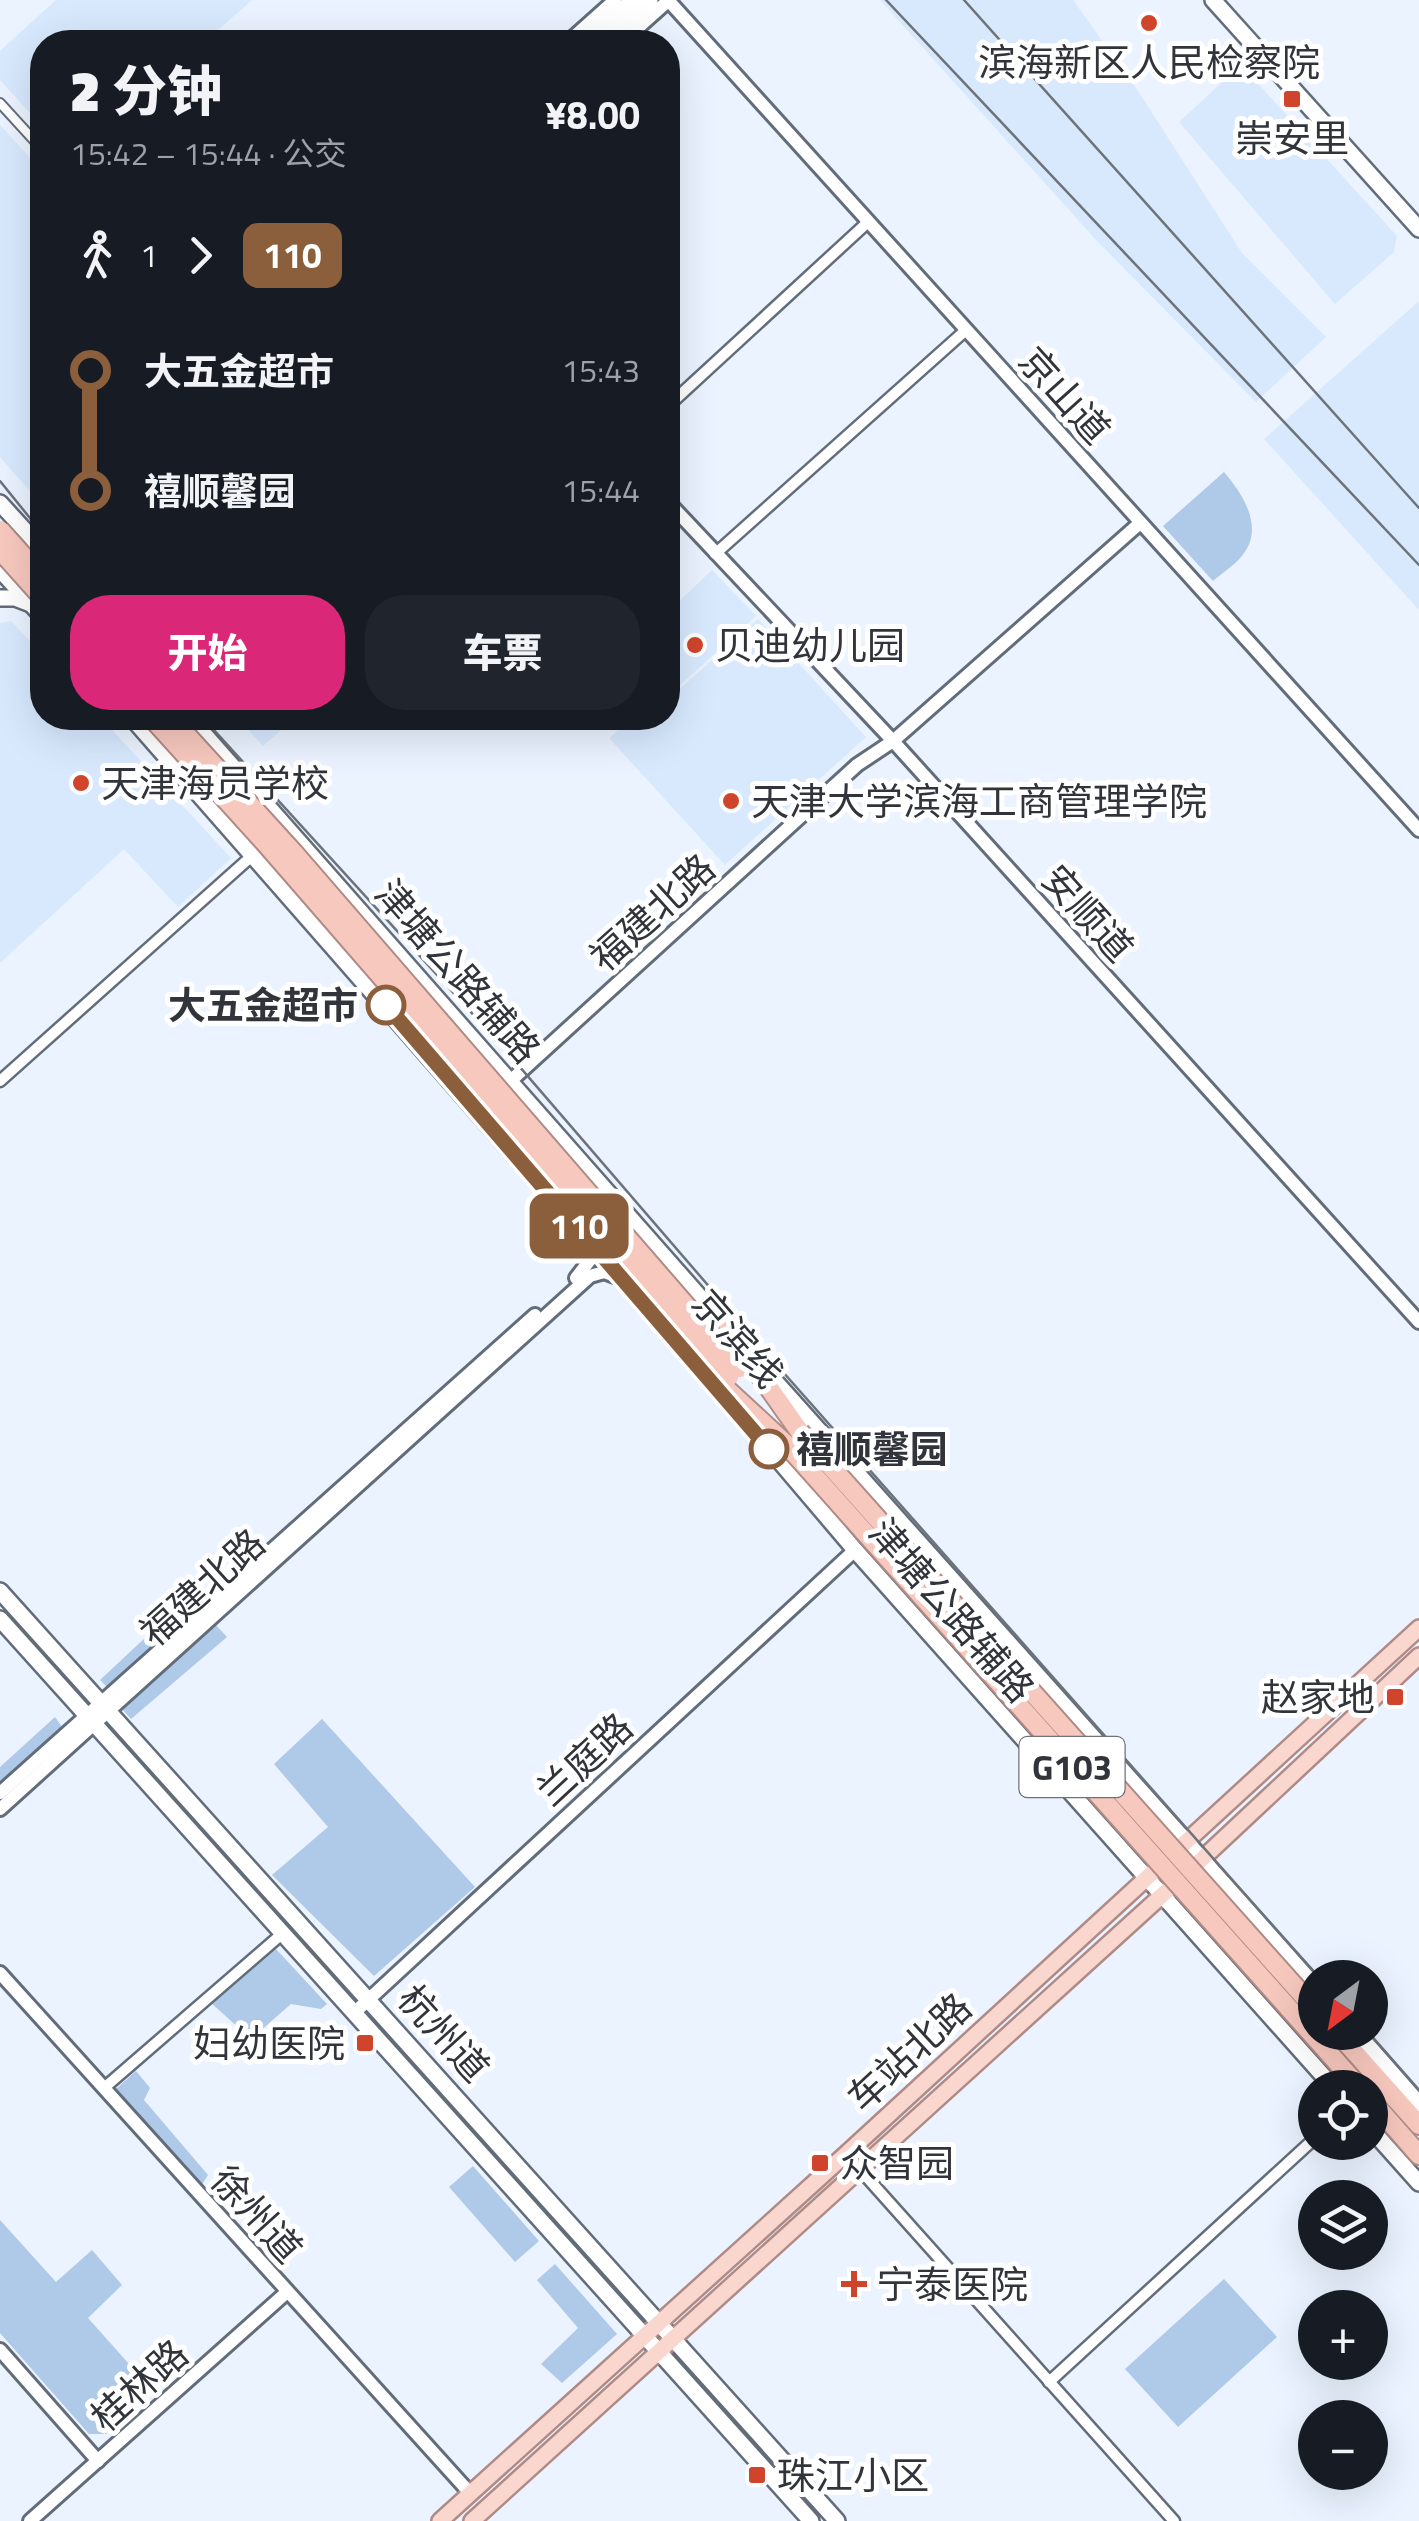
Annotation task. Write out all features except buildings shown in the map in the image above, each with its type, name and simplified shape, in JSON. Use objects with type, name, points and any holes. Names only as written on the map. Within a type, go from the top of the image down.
[{"type":"highway","points":[[0,530],[30,564]]},
{"type":"highway","points":[[0,550],[30,593]]},
{"type":"highway","name":"京滨线","points":[[163,730],[793,1438],[1298,1990]]},
{"type":"highway","name":"京滨线","points":[[181,730],[293,852],[734,1372]]},
{"type":"highway","name":"G103","points":[[724,1324],[793,1438]]},
{"type":"highway","points":[[695,1360],[793,1438]]},
{"type":"highway","name":"京滨线","points":[[793,1438],[1344,2070]]},
{"type":"highway","points":[[1352,2050],[1419,2125]]},
{"type":"highway","points":[[1388,2120],[1419,2155]]},
{"type":"main road","points":[[599,30],[633,0]]},
{"type":"main road","points":[[1212,0],[1419,229]]},
{"type":"main road","points":[[1227,0],[1419,214]]},
{"type":"main road","points":[[617,30],[650,1]]},
{"type":"main road","points":[[0,503],[30,531]]},
{"type":"main road","points":[[2,581],[30,551]]},
{"type":"main road","points":[[2,581],[24,569],[30,558]]},
{"type":"main road","points":[[24,569],[30,592]]},
{"type":"main road","points":[[2,581],[30,600]]},
{"type":"main road","name":"津塘公路辅路","points":[[143,730],[478,1110],[855,1550],[1318,2070]]},
{"type":"main road","name":"津塘公路辅路","points":[[201,730],[1298,1967]]},
{"type":"main road","name":"杭州道","points":[[0,1591],[838,2521]]},
{"type":"main road","name":"杭州道","points":[[0,1619],[811,2521]]},
{"type":"main road","name":"车站北路","points":[[440,2521],[1419,1628]]},
{"type":"main road","name":"车站北路","points":[[472,2521],[1202,1860],[1419,1656]]},
{"type":"main road","points":[[1373,2050],[1415,2093]]},
{"type":"main road","points":[[1388,2148],[1419,2183]]},
{"type":"street","points":[[581,30],[615,0]]},
{"type":"street","points":[[635,30],[668,0]]},
{"type":"street","name":"京山道","points":[[668,0],[1419,830]]},
{"type":"street","points":[[0,103],[30,136]]},
{"type":"street","points":[[680,395],[868,222]]},
{"type":"street","points":[[715,554],[966,330]]},
{"type":"street","name":"安顺道","points":[[680,515],[893,741],[1419,1322]]},
{"type":"street","name":"福建北路","points":[[478,1110],[857,765],[893,741],[1140,523]]},
{"type":"street","points":[[0,1081],[254,854]]},
{"type":"street","name":"福建北路","points":[[0,1810],[105,1708],[586,1270],[591,1254],[583,1231]]},
{"type":"street","name":"福建北路","points":[[105,1708],[590,1276],[604,1272],[629,1284]]},
{"type":"street","name":"兰庭路","points":[[354,2013],[855,1550]]},
{"type":"street","name":"福建北路","points":[[0,1793],[91,1721]]},
{"type":"street","points":[[104,2088],[283,1933]]},
{"type":"street","name":"徐州道","points":[[0,1973],[470,2494]]},
{"type":"street","points":[[846,2154],[1174,2521]]},
{"type":"street","points":[[1049,2382],[1298,2154]]},
{"type":"street","name":"桂林路","points":[[30,2521],[287,2292]]},
{"type":"street","points":[[0,2350],[98,2462]]},
{"type":"shaded area","points":[[56,0],[252,0],[218,30],[30,30],[30,113],[0,80],[0,51]]},
{"type":"shaded area","points":[[880,0],[1073,0],[1138,91],[1242,253],[1326,337],[1256,402],[1096,240]]},
{"type":"shaded area","points":[[1241,65],[1397,236],[1394,252],[1335,304],[1179,122]]},
{"type":"shaded area","points":[[0,125],[30,158],[30,491],[0,457]]},
{"type":"shaded area","points":[[1419,301],[1419,610],[1264,439]]},
{"type":"shaded area","points":[[1224,472],[1244,500],[1252,532],[1241,557],[1213,581],[1163,526]]},
{"type":"shaded area","name":"贝迪幼儿园","points":[[712,570],[756,616],[680,685],[680,601]]},
{"type":"shaded area","name":"天津大学滨海工商管理学院","points":[[758,619],[866,737],[725,865],[609,738],[618,730],[680,730],[680,689]]},
{"type":"shaded area","name":"天津海员学校","points":[[11,621],[30,641],[30,730],[112,730],[231,858],[178,907],[124,849],[0,963],[0,623]]},
{"type":"shaded area","points":[[248,730],[281,730],[263,746]]},
{"type":"shaded area","points":[[192,1594],[199,1602],[108,1688],[100,1680]]},
{"type":"shaded area","points":[[215,1624],[227,1637],[131,1719],[121,1708]]},
{"type":"shaded area","points":[[55,1717],[62,1727],[0,1782],[0,1767]]},
{"type":"shaded area","points":[[322,1719],[475,1887],[374,1976],[272,1875],[328,1827],[274,1764]]},
{"type":"shaded area","points":[[276,1949],[327,2004],[321,2009],[291,2004],[251,2039],[210,2002]]},
{"type":"shaded area","points":[[136,2071],[150,2088],[144,2100],[208,2175],[201,2186],[115,2090]]},
{"type":"shaded area","points":[[473,2166],[539,2241],[515,2262],[449,2187]]},
{"type":"shaded area","points":[[0,2220],[56,2282],[92,2250],[122,2285],[88,2318],[153,2391],[106,2434],[89,2434],[0,2333]]},
{"type":"shaded area","points":[[555,2264],[617,2334],[562,2383],[541,2364],[578,2328],[537,2280]]},
{"type":"shaded area","points":[[1224,2279],[1277,2337],[1178,2427],[1125,2369]]},
{"type":"railway","points":[[886,0],[1419,565]]},
{"type":"railway","points":[[964,0],[1419,508]]},
{"type":"railway","points":[[0,481],[30,518]]},
{"type":"railway","points":[[214,730],[500,1044],[775,1363],[1303,1960]]},
{"type":"railway","points":[[1384,2050],[1419,2090]]},
{"type":"bus line","name":"110","points":[[386,1005],[769,1449]]},
{"type":"place","name":"滨海新区人民检察院","points":[[1149,23]]},
{"type":"place","name":"崇安里","points":[[1292,99]]},
{"type":"place","name":"贝迪幼儿园","points":[[695,645]]},
{"type":"place","name":"天津海员学校","points":[[81,783]]},
{"type":"place","name":"天津大学滨海工商管理学院","points":[[731,801]]},
{"type":"place","name":"大五金超市","points":[[386,1005]]},
{"type":"place","name":"禧顺馨园","points":[[769,1449]]},
{"type":"place","name":"赵家地","points":[[1395,1697]]},
{"type":"place","name":"妇幼医院","points":[[365,2043]]},
{"type":"place","name":"众智园","points":[[820,2163]]},
{"type":"place","name":"宁泰医院","points":[[854,2284]]},
{"type":"place","name":"珠江小区","points":[[757,2475]]}]
